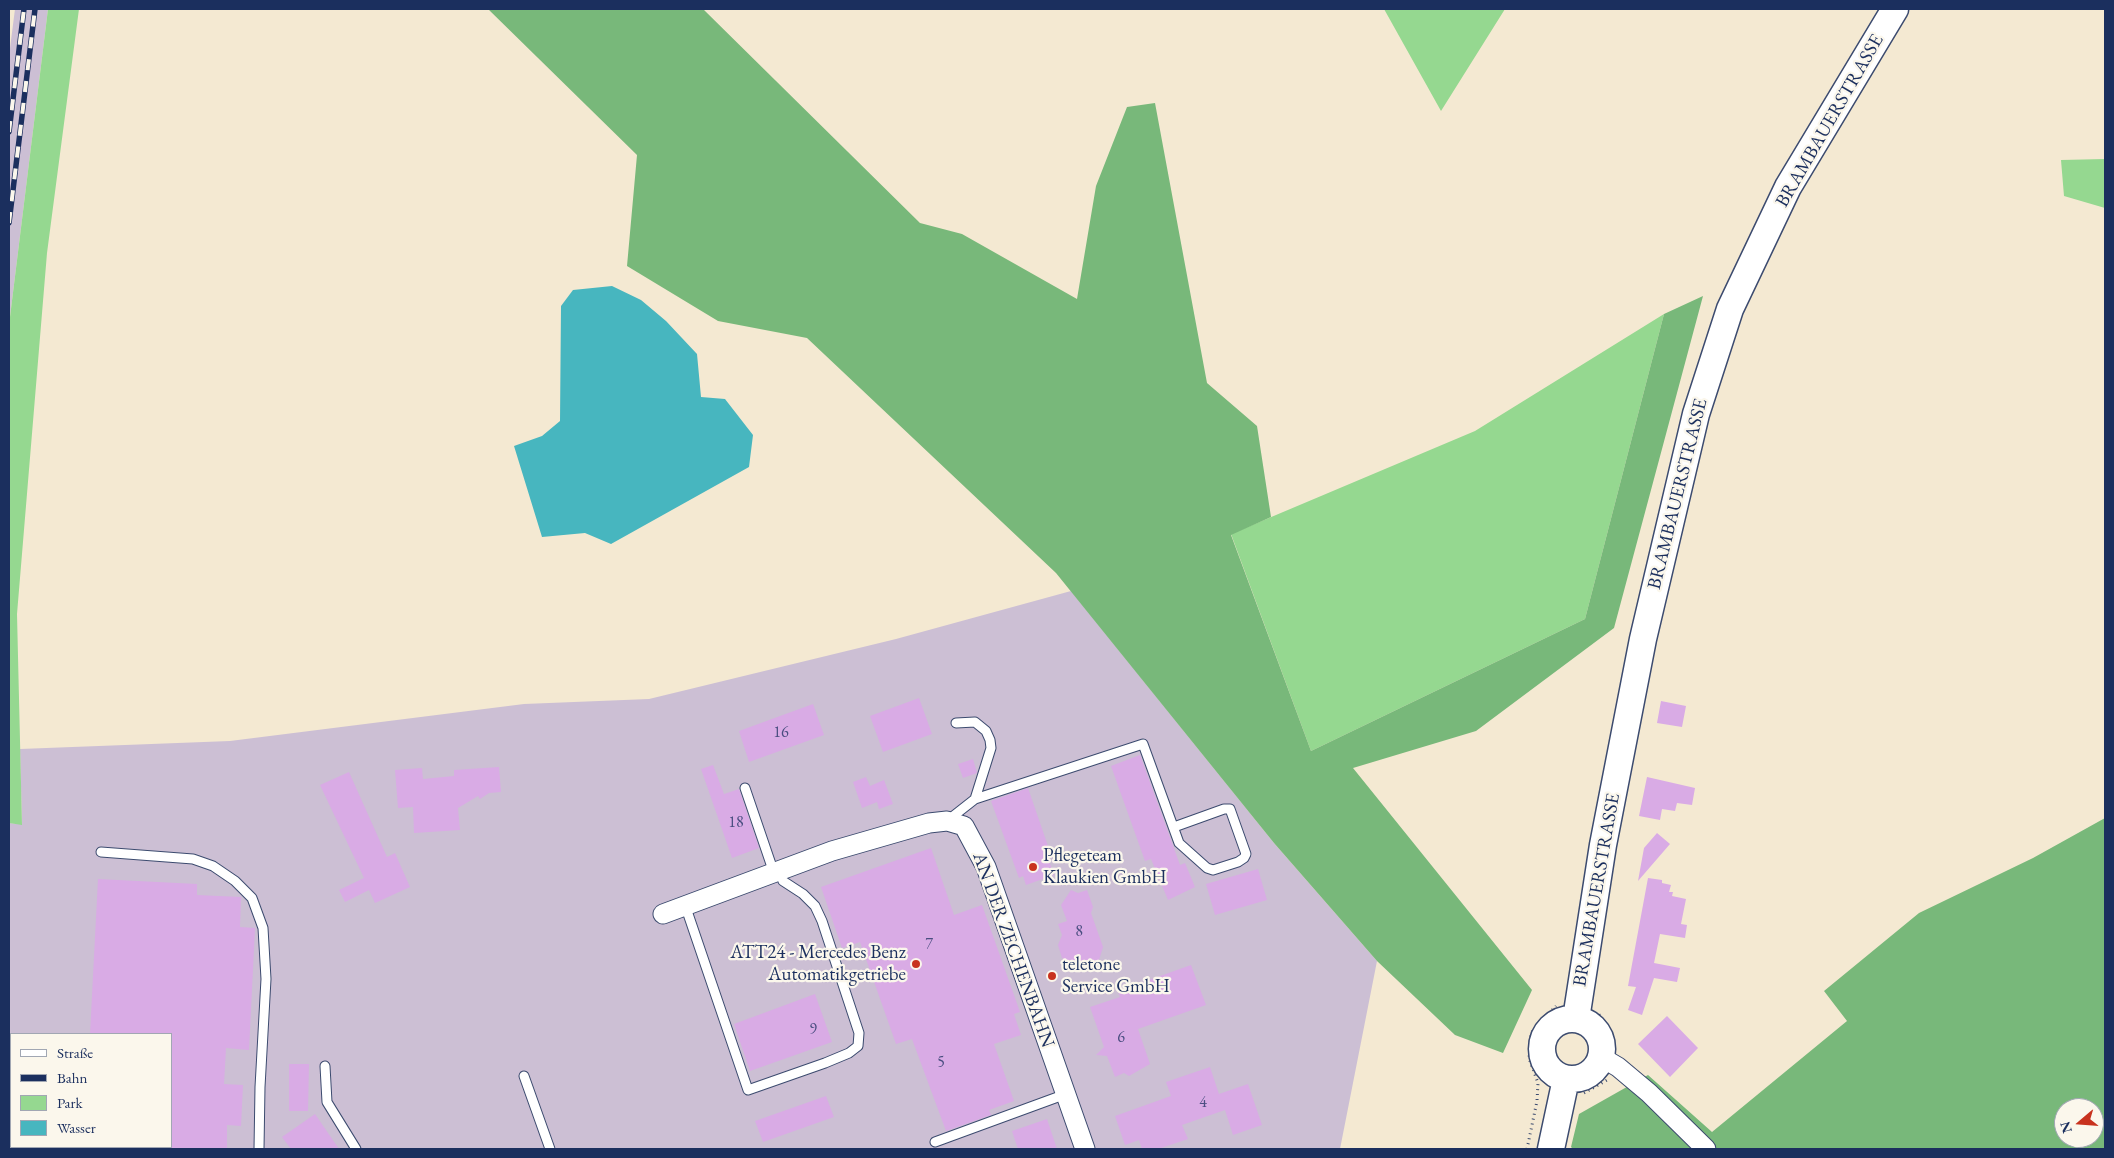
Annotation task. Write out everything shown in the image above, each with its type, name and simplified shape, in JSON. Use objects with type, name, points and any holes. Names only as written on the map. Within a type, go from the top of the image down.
[{"type":"main road","name":"BRAMBAUERSTRASSE","points":[[1567,1011],[1603,845],[1643,639],[1696,414],[1730,309],[1788,187],[1896,9]]},
{"type":"main road","points":[[1567,1011],[1590,1025],[1597,1032],[1602,1046],[1601,1057],[1595,1068],[1587,1075],[1577,1079],[1566,1079],[1550,1071],[1543,1058],[1541,1048],[1550,1028],[1565,1020],[1567,1011]]},
{"type":"main road","points":[[1551,1149],[1566,1079]]},
{"type":"street","points":[[663,914],[832,851],[928,823],[947,821]]},
{"type":"street","name":"AN DER ZECHENBAHN","points":[[947,821],[964,826],[986,867],[1085,1149]]},
{"type":"street","points":[[1601,1057],[1618,1067],[1649,1093],[1706,1149]]},
{"type":"lane","points":[[956,723],[975,722],[986,731],[990,740],[991,748],[975,799]]},
{"type":"lane","points":[[947,821],[975,799],[1143,744],[1179,843],[1207,868],[1213,870],[1238,862],[1246,854],[1230,809],[1224,809],[1174,827]]},
{"type":"lane","points":[[685,905],[748,1090],[849,1054],[858,1046],[859,1033],[822,921],[815,906],[803,894],[783,881],[776,872],[745,788]]},
{"type":"lane","points":[[101,852],[193,858],[213,866],[235,880],[252,898],[263,928],[266,978],[260,1087],[259,1149]]},
{"type":"lane","points":[[325,1066],[327,1102],[356,1149]]},
{"type":"lane","points":[[524,1076],[550,1149]]},
{"type":"lane","points":[[935,1142],[1066,1094]]},
{"type":"path","points":[[1527,1149],[1537,1101],[1538,1082],[1529,1058],[1530,1032],[1567,1011]]},
{"type":"shaded area","points":[[15,9],[48,9],[9,325],[9,56]]},
{"type":"shaded area","points":[[1071,591],[1274,843],[1377,961],[1340,1149],[9,1149],[9,823],[22,824],[20,749],[230,741],[524,704],[649,699],[896,639]]},
{"type":"green space","points":[[48,9],[79,9],[47,253],[17,614],[22,825],[9,823],[9,325]]},
{"type":"green space","points":[[488,9],[703,9],[920,223],[962,234],[1077,299],[1096,186],[1127,107],[1155,103],[1207,383],[1257,426],[1271,517],[1231,535],[1311,751],[1585,619],[1664,314],[1703,296],[1614,628],[1476,731],[1353,768],[1532,990],[1503,1053],[1455,1035],[1377,961],[1274,843],[1056,573],[807,338],[718,321],[627,266],[637,155]]},
{"type":"green space","points":[[1384,9],[1505,9],[1441,111]]},
{"type":"green space","points":[[2105,159],[2105,208],[2064,196],[2061,160]]},
{"type":"green space","points":[[1664,314],[1585,619],[1311,751],[1231,534],[1475,431]]},
{"type":"green space","points":[[2105,818],[2105,1149],[1573,1149],[1571,1147],[1579,1114],[1648,1075],[1712,1132],[1847,1021],[1824,991],[1919,913],[2033,858]]},
{"type":"water","points":[[612,286],[641,300],[666,321],[697,354],[701,397],[725,399],[753,435],[749,467],[611,544],[585,533],[542,537],[514,446],[542,436],[560,421],[561,306],[573,290]]},
{"type":"building","points":[[919,698],[932,734],[883,752],[870,716]]},
{"type":"building","points":[[1661,701],[1686,706],[1682,727],[1657,723]]},
{"type":"building","points":[[813,704],[824,735],[749,762],[739,731]]},
{"type":"building","points":[[1140,755],[1180,865],[1185,863],[1195,887],[1168,900],[1151,859],[1145,861],[1111,766]]},
{"type":"building","points":[[973,759],[977,773],[963,778],[958,764]]},
{"type":"building","points":[[713,765],[724,794],[739,789],[759,848],[732,858],[701,769]]},
{"type":"building","points":[[499,767],[501,792],[489,793],[480,799],[478,796],[458,808],[460,830],[414,833],[413,807],[398,808],[395,770],[422,768],[423,779],[454,776],[454,770]]},
{"type":"building","points":[[349,772],[387,857],[395,853],[410,887],[375,903],[369,890],[345,902],[339,890],[364,878],[320,785]]},
{"type":"building","points":[[866,777],[870,786],[884,780],[893,804],[879,809],[877,802],[862,808],[853,782]]},
{"type":"building","points":[[1647,777],[1695,788],[1692,805],[1677,803],[1675,811],[1662,809],[1660,820],[1639,816]]},
{"type":"building","points":[[1028,788],[1048,846],[1044,847],[1054,875],[1026,885],[1023,876],[1019,878],[991,801]]},
{"type":"building","points":[[1657,833],[1670,844],[1638,881],[1644,848]]},
{"type":"building","points":[[931,848],[954,915],[982,905],[1020,1012],[1014,1014],[1021,1035],[994,1044],[1014,1101],[989,1110],[991,1115],[946,1131],[912,1039],[896,1044],[860,942],[842,948],[821,887]]},
{"type":"building","points":[[1258,869],[1267,900],[1215,915],[1206,884]]},
{"type":"building","points":[[1648,878],[1662,880],[1662,883],[1671,885],[1669,892],[1673,892],[1672,896],[1686,899],[1681,924],[1687,925],[1685,938],[1660,934],[1654,963],[1680,968],[1677,982],[1654,978],[1642,1015],[1628,1010],[1636,987],[1628,986]]},
{"type":"building","points":[[98,879],[197,884],[197,895],[241,897],[240,927],[255,928],[249,1050],[226,1048],[224,1084],[243,1085],[241,1126],[227,1125],[227,1149],[171,1149],[172,1033],[90,1033]]},
{"type":"building","points":[[1071,890],[1078,893],[1087,890],[1093,907],[1091,913],[1103,947],[1099,960],[1075,968],[1062,958],[1058,945],[1062,935],[1058,924],[1067,921],[1061,905]]},
{"type":"building","points":[[1191,965],[1206,1005],[1138,1029],[1150,1064],[1129,1076],[1124,1073],[1115,1077],[1107,1056],[1096,1055],[1104,1047],[1090,1007],[1120,997],[1118,991]]},
{"type":"building","points":[[815,994],[832,1042],[750,1071],[734,1024]]},
{"type":"building","points":[[1667,1016],[1698,1048],[1670,1077],[1638,1044]]},
{"type":"building","points":[[289,1064],[309,1064],[308,1111],[289,1111]]},
{"type":"building","points":[[1210,1067],[1219,1094],[1248,1084],[1262,1125],[1233,1135],[1225,1110],[1182,1125],[1188,1139],[1158,1149],[1142,1149],[1139,1140],[1125,1145],[1115,1116],[1171,1096],[1166,1082]]},
{"type":"building","points":[[826,1096],[834,1117],[763,1142],[755,1121]]},
{"type":"building","points":[[315,1114],[339,1149],[291,1149],[282,1137]]},
{"type":"building","points":[[1047,1119],[1057,1149],[1018,1149],[1012,1131]]},
{"type":"railway","points":[[9,132],[24,9]]},
{"type":"railway","points":[[9,223],[35,9]]},
{"type":"place","name":"Pflegeteam Klaukien GmbH","points":[[1033,867]]},
{"type":"place","name":"ATT24 - Mercedes Benz Automatikgetriebe","points":[[916,964]]},
{"type":"place","name":"teletone Service GmbH","points":[[1052,976]]}]
